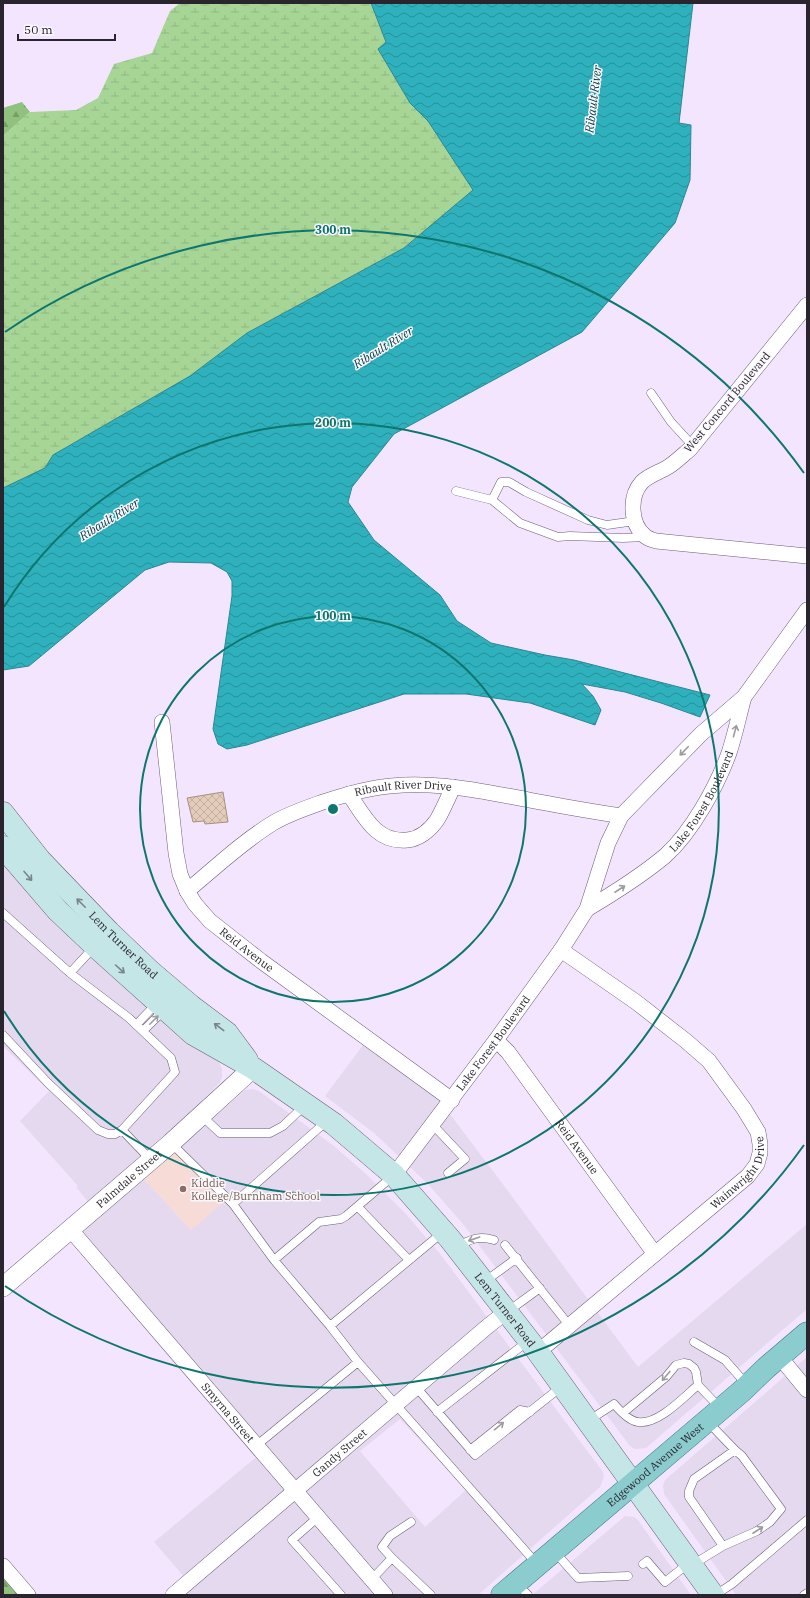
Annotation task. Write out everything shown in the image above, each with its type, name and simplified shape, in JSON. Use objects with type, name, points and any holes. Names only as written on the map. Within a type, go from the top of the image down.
[{"type":"main road","name":"Lem Turner Road","points":[[3,813],[102,939],[161,1006],[193,1034],[253,1068],[328,1120],[366,1150],[394,1175],[449,1239],[533,1346],[714,1595]]},
{"type":"main road","name":"Lem Turner Road","points":[[3,847],[58,911],[151,972],[191,1006],[227,1033],[253,1068]]},
{"type":"main road","name":"Edgewood Avenue West","points":[[515,1591],[546,1558],[714,1415],[779,1356],[807,1333]]},
{"type":"street","name":"West Concord Boulevard","points":[[645,537],[635,521],[633,509],[635,495],[642,482],[669,466],[693,446],[807,304]]},
{"type":"street","points":[[645,537],[656,541],[807,556]]},
{"type":"street","name":"Lake Forest Boulevard","points":[[394,1175],[496,1040],[561,950],[587,909],[608,843],[621,816],[701,734],[744,697],[807,610]]},
{"type":"street","name":"Lake Forest Boulevard","points":[[587,909],[622,888],[666,855],[692,826],[716,783],[729,753],[744,697]]},
{"type":"street","name":"Reid Avenue","points":[[162,722],[176,853],[180,874],[187,891],[195,904],[210,921],[267,966],[452,1100]]},
{"type":"street","name":"Ribault River Drive","points":[[187,891],[250,839],[274,823],[298,811],[370,788],[418,785],[453,787],[482,791],[579,810],[621,816]]},
{"type":"street","points":[[349,794],[369,824],[383,837],[397,841],[411,840],[424,834],[436,821],[453,787]]},
{"type":"street","name":"Wainwright Drive","points":[[533,1346],[570,1325],[748,1176],[757,1164],[760,1153],[758,1132],[744,1109],[709,1061],[636,1002],[561,950]]},
{"type":"street","name":"Reid Avenue","points":[[496,1040],[508,1052],[655,1254]]},
{"type":"street","name":"Palmdale Street","points":[[3,1287],[202,1116],[253,1068]]},
{"type":"street","name":"Smyrna Street","points":[[70,1230],[385,1595]]},
{"type":"street","name":"Gandy Street","points":[[173,1595],[294,1490],[506,1312]]},
{"type":"street","points":[[779,1356],[807,1390]]},
{"type":"street","points":[[3,1566],[28,1595]]},
{"type":"lane","points":[[651,393],[671,422],[693,446]]},
{"type":"lane","points":[[492,500],[501,482],[509,482],[526,492],[588,520],[607,525],[635,521]]},
{"type":"lane","points":[[456,491],[492,500],[520,523],[558,537],[645,537]]},
{"type":"lane","points":[[3,913],[70,973],[143,1031],[171,1058],[175,1072],[122,1130],[115,1134],[108,1134],[98,1130],[48,1083],[3,1035]]},
{"type":"lane","points":[[70,973],[102,939]]},
{"type":"lane","points":[[136,1025],[161,1006]]},
{"type":"lane","points":[[143,1031],[161,1006]]},
{"type":"lane","points":[[202,1116],[220,1133],[270,1132],[283,1126],[305,1104]]},
{"type":"lane","points":[[233,1204],[328,1120]]},
{"type":"lane","points":[[433,1125],[465,1159],[448,1173]]},
{"type":"lane","points":[[122,1130],[151,1160]]},
{"type":"lane","points":[[171,1143],[233,1204],[274,1260],[330,1326],[358,1362],[396,1404],[546,1558],[578,1578],[628,1576]]},
{"type":"lane","points":[[274,1260],[320,1222],[341,1219],[346,1216],[394,1175]]},
{"type":"lane","points":[[358,1207],[409,1260]]},
{"type":"lane","points":[[330,1326],[409,1260],[449,1239],[485,1237],[494,1240]]},
{"type":"lane","points":[[506,1245],[570,1325]]},
{"type":"lane","points":[[483,1283],[517,1258]]},
{"type":"lane","points":[[506,1312],[540,1288]]},
{"type":"lane","points":[[694,1342],[725,1360],[747,1386]]},
{"type":"lane","points":[[437,1412],[533,1346]]},
{"type":"lane","points":[[257,1446],[358,1362]]},
{"type":"lane","points":[[623,1413],[666,1377],[676,1365],[684,1363],[689,1364],[694,1368],[698,1385],[735,1450],[742,1456],[781,1509],[770,1522],[757,1531],[723,1546],[691,1564],[665,1582],[647,1561],[643,1564]]},
{"type":"lane","points":[[588,1421],[614,1404],[630,1419],[638,1422],[652,1420],[661,1416],[698,1385]]},
{"type":"lane","points":[[416,1387],[475,1454],[563,1386]]},
{"type":"lane","points":[[723,1546],[690,1497],[689,1490],[694,1479],[735,1450]]},
{"type":"lane","points":[[317,1518],[292,1540],[341,1595]]},
{"type":"lane","points":[[714,1595],[732,1584],[807,1520]]},
{"type":"lane","points":[[411,1522],[390,1536],[382,1547],[431,1595]]},
{"type":"lane","points":[[371,1580],[392,1558]]},
{"type":"shaded area","points":[[3,864],[138,999],[219,1062],[222,1069],[222,1077],[220,1082],[198,1105],[89,1203],[76,1187],[78,1186],[20,1121],[49,1091],[3,1046]]},
{"type":"shaded area","points":[[363,1045],[437,1097],[638,1367],[807,1224],[807,1309],[646,1448],[635,1449],[630,1446],[463,1224],[428,1184],[374,1133],[325,1096]]},
{"type":"shaded area","points":[[253,1089],[259,1091],[334,1146],[367,1175],[406,1214],[441,1255],[603,1472],[604,1477],[600,1487],[478,1595],[167,1595],[186,1579],[154,1542],[267,1448],[81,1229],[143,1178],[191,1230],[175,1152],[245,1090]],"holes":[[[400,1419],[466,1490],[425,1527],[360,1451]]]},
{"type":"shaded area","name":"Kiddie Kollege/Burnham School","points":[[175,1152],[225,1201],[191,1230],[143,1178]]},
{"type":"shaded area","points":[[807,1357],[807,1595],[736,1595],[664,1494],[663,1485],[665,1480]]},
{"type":"shaded area","points":[[625,1516],[634,1517],[638,1520],[691,1595],[532,1595]]},
{"type":"green space","points":[[180,3],[371,3],[386,42],[378,49],[410,103],[428,121],[474,190],[404,248],[247,333],[190,376],[53,455],[45,468],[3,488],[3,136],[30,112],[76,110],[98,98],[114,64],[152,53],[170,11]]},
{"type":"green space","points":[[22,102],[30,112],[3,136],[3,108]]},
{"type":"green space","points":[[3,1574],[21,1595],[3,1595]]},
{"type":"water","name":"Ribault River","points":[[371,3],[693,3],[679,123],[691,125],[690,180],[675,223],[582,332],[394,434],[352,487],[348,502],[374,540],[440,595],[457,621],[491,643],[574,660],[710,695],[700,717],[625,692],[582,684],[593,696],[601,710],[595,725],[530,703],[466,694],[404,694],[247,745],[227,749],[218,744],[213,729],[232,596],[232,581],[227,572],[211,563],[169,562],[145,570],[29,666],[3,670],[3,488],[45,468],[53,455],[190,376],[247,333],[404,248],[473,190],[428,121],[410,103],[378,49],[386,42]]},
{"type":"building","points":[[223,792],[228,822],[205,824],[204,821],[193,822],[187,798]]},
{"type":"place","name":"Kiddie Kollege/Burnham School","points":[[183,1189]]}]
